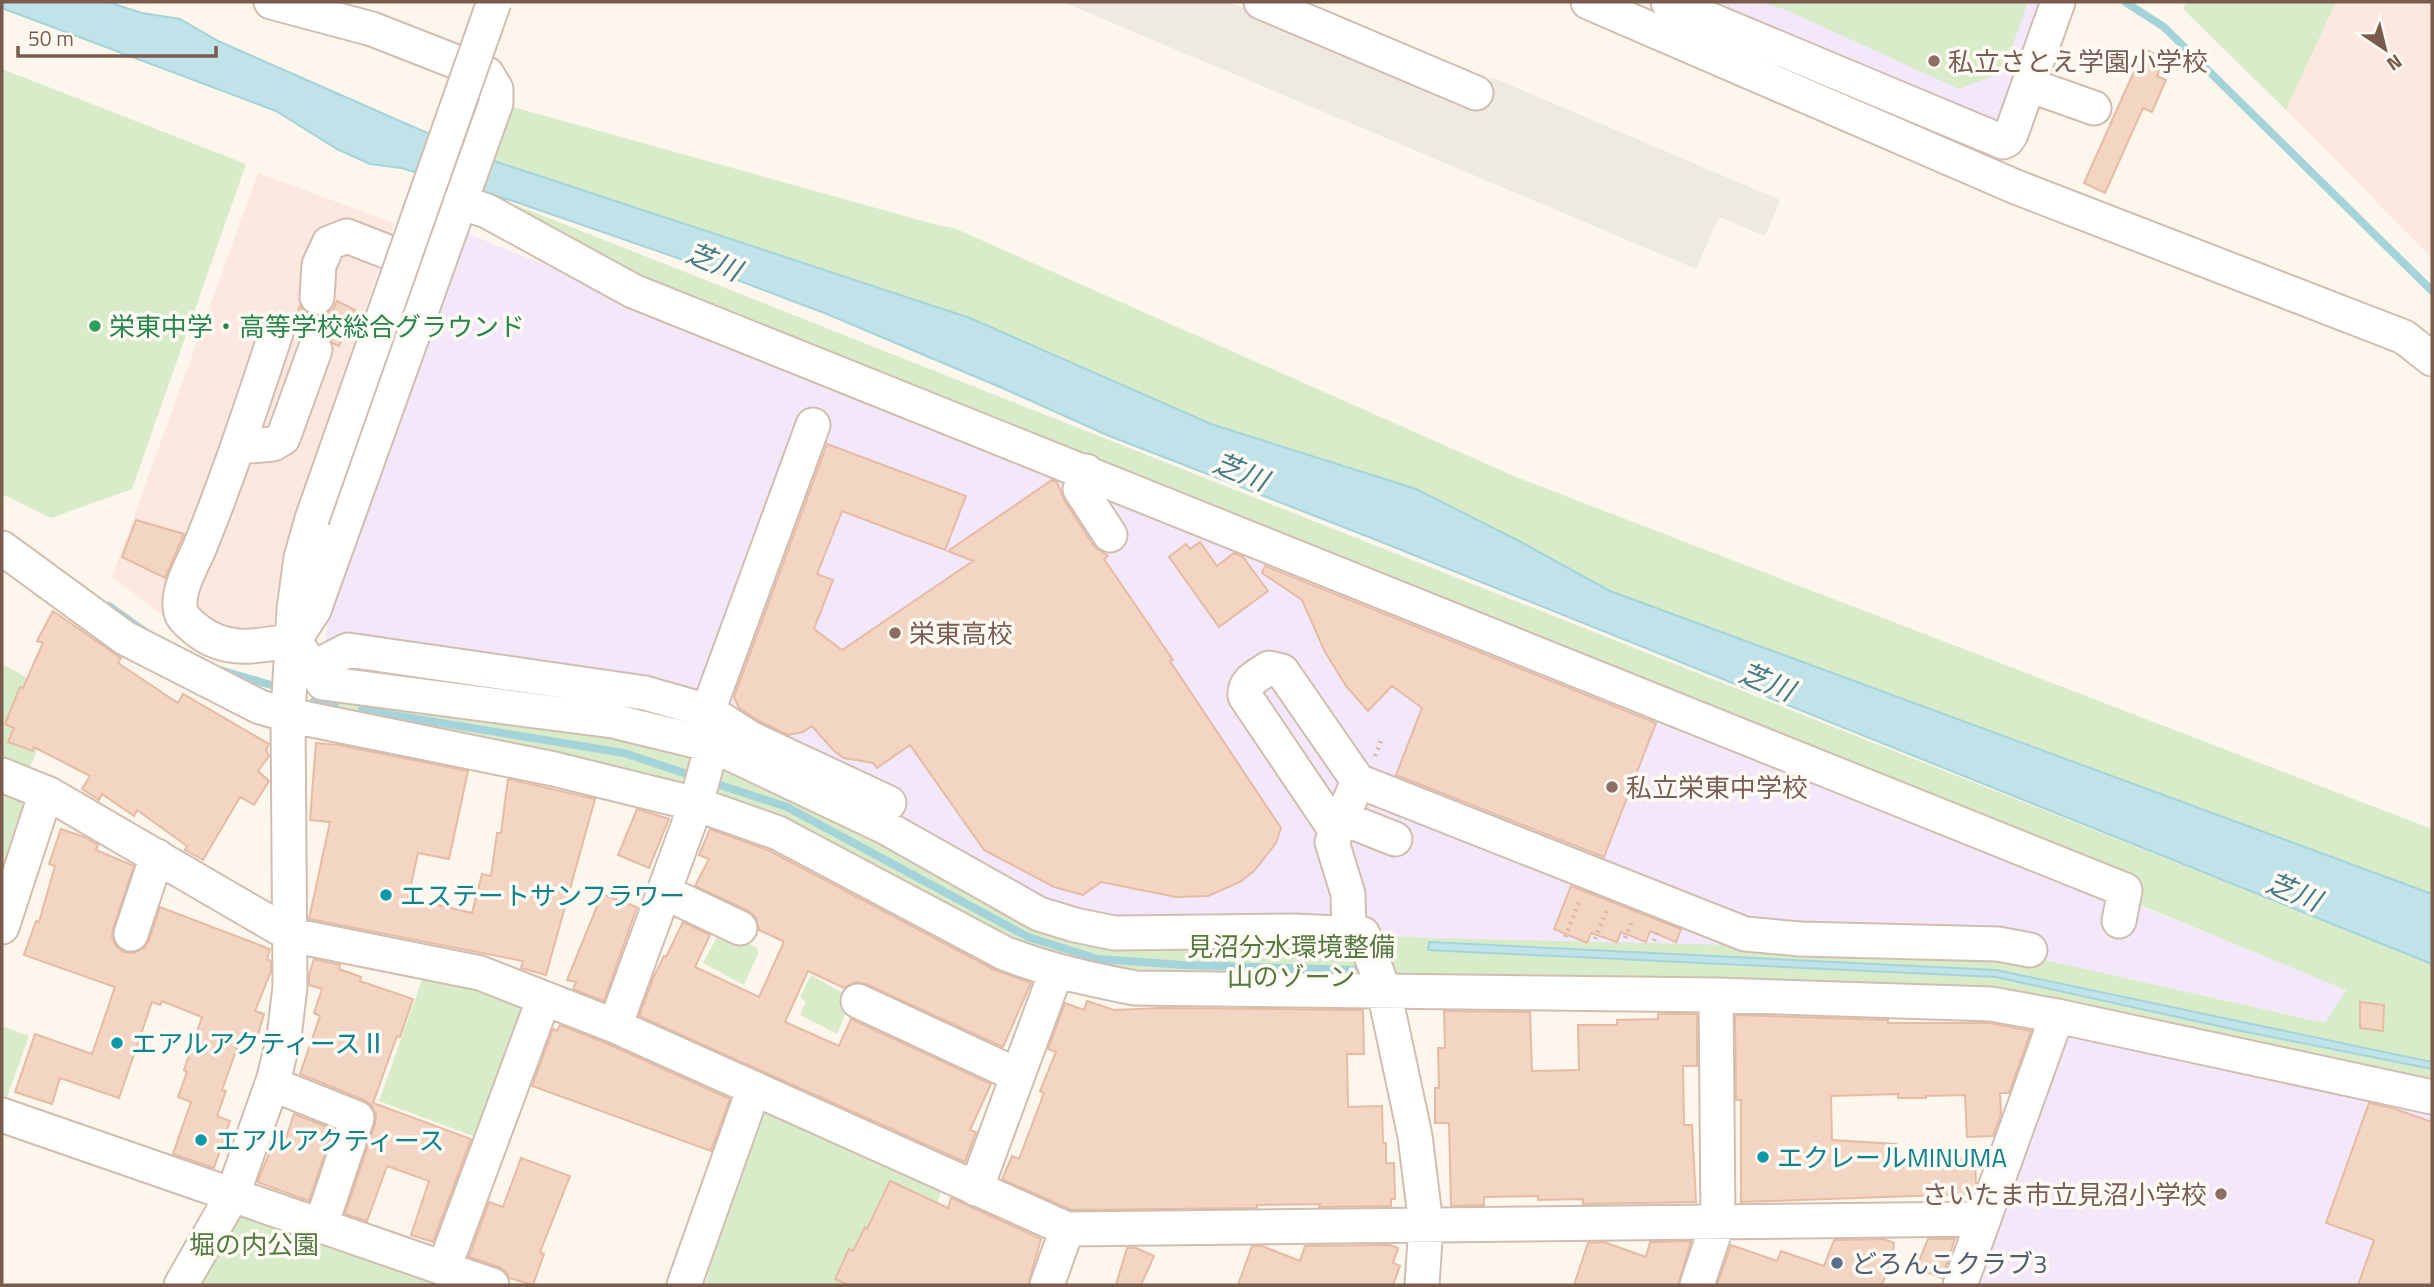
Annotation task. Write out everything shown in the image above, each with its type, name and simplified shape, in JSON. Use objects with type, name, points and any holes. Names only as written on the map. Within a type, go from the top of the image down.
[{"type":"street","points":[[271,2],[372,29],[487,74],[496,89],[496,103],[314,610],[294,640],[252,648],[224,645],[201,634],[183,615],[182,590],[222,494],[276,333]]},
{"type":"street","points":[[181,1285],[233,1194],[272,1084],[284,1037],[290,987],[296,692],[294,609],[300,558],[494,2]]},
{"type":"street","points":[[1261,2],[1476,93]]},
{"type":"street","points":[[1588,2],[2016,187],[2404,337],[2432,359]]},
{"type":"street","points":[[1668,2],[2003,142],[2011,134],[2058,2]]},
{"type":"street","points":[[2029,85],[2094,108]]},
{"type":"street","points":[[461,198],[632,290],[2125,890],[2119,921]]},
{"type":"street","points":[[317,297],[319,264],[329,243],[347,236],[435,270]]},
{"type":"street","points":[[238,447],[273,444],[283,438],[315,350]]},
{"type":"street","points":[[615,1026],[698,795],[713,725],[813,425]]},
{"type":"street","points":[[1086,471],[1080,489],[1110,535]]},
{"type":"street","points":[[2,548],[125,638],[260,707],[323,683],[614,721],[713,725],[883,826],[1039,914],[1115,933],[1292,931],[1349,923],[1363,934],[1384,991],[1415,1136],[1426,1225],[1422,1285]]},
{"type":"street","points":[[1395,839],[1339,825],[1245,696],[1248,682],[1269,668],[1282,671],[1358,781],[1745,934],[1800,939],[1998,944],[2031,950]]},
{"type":"street","points":[[296,692],[554,769],[698,795],[778,834],[983,943],[1056,972],[1135,988],[1716,995],[1991,1004],[2432,1097]]},
{"type":"street","points":[[2,775],[49,794],[291,935],[480,973],[615,1026],[1067,1229],[1984,1219]]},
{"type":"street","points":[[1349,923],[1348,894],[1332,842],[1358,781]]},
{"type":"street","points":[[2,928],[41,808],[49,794]]},
{"type":"street","points":[[131,934],[157,856]]},
{"type":"street","points":[[664,892],[740,928]]},
{"type":"street","points":[[975,1189],[1056,972]]},
{"type":"street","points":[[1697,1285],[1718,1222],[1716,995]]},
{"type":"street","points":[[444,1268],[544,998]]},
{"type":"street","points":[[858,1001],[1017,1075]]},
{"type":"street","points":[[1960,1285],[2057,1016]]},
{"type":"street","points":[[272,1084],[357,1118],[321,1225]]},
{"type":"street","points":[[684,1285],[754,1088]]},
{"type":"street","points":[[2,1115],[492,1285]]},
{"type":"street","points":[[1047,1285],[1067,1229]]},
{"type":"path","points":[[1565,937],[1590,874]]},
{"type":"shaded area","points":[[1063,2],[1229,2],[1479,108],[1492,77],[1780,200],[1765,236],[1719,217],[1696,269]]},
{"type":"shaded area","name":"私立さとえ学園小学校","points":[[1699,2],[2048,2],[2006,121],[1994,126]]},
{"type":"shaded area","points":[[2336,2],[2432,2],[2432,258],[2286,110]]},
{"type":"shaded area","points":[[258,173],[394,223],[290,534],[277,590],[270,657],[177,627],[112,577]]},
{"type":"shaded area","name":"栄東高校","points":[[459,230],[2346,989],[2326,1023],[2005,951],[1653,952],[1363,934],[1114,933],[348,683],[324,645],[329,617]]},
{"type":"shaded area","name":"さいたま市立見沼小学校","points":[[2074,1024],[2432,1104],[2432,1285],[1975,1285]]},
{"type":"green space","points":[[1762,2],[2028,2],[2003,72],[1959,89],[1786,10]]},
{"type":"green space","points":[[2186,2],[2336,2],[2286,110],[2183,9]]},
{"type":"green space","name":"栄東中学・高等学校総合グラウンド","points":[[2,69],[246,164],[132,489],[51,518],[2,494]]},
{"type":"green space","points":[[513,107],[954,228],[1516,477],[2432,829],[2432,894],[1610,591],[1416,489],[1212,424],[970,318],[494,161]]},
{"type":"green space","points":[[488,194],[2432,964],[2432,1097],[2057,1016],[1397,982],[1377,935],[2005,951],[2325,1023],[2346,990],[617,275]]},
{"type":"green space","points":[[2,664],[60,696],[27,774],[2,762]]},
{"type":"green space","name":"見沼分水環境整備 山のゾーン","points":[[323,683],[712,745],[1039,914],[1363,934],[1384,991],[1056,972],[778,833],[317,721]]},
{"type":"green space","points":[[2,791],[21,800],[25,810],[2,877]]},
{"type":"green space","points":[[721,930],[757,948],[758,954],[744,985],[703,963]]},
{"type":"green space","points":[[811,975],[852,998],[837,1034],[800,1015],[806,1002],[800,997]]},
{"type":"green space","points":[[423,977],[494,990],[528,1005],[481,1139],[379,1101]]},
{"type":"green space","points":[[2,1026],[29,1036],[6,1100],[2,1098]]},
{"type":"green space","points":[[760,1111],[941,1190],[915,1285],[705,1283]]},
{"type":"green space","name":"堀の内公園","points":[[233,1194],[492,1285],[181,1285]]},
{"type":"water","name":"芝川","points":[[2,2],[108,2],[142,13],[180,19],[218,41],[482,157],[970,318],[1211,424],[1416,489],[1610,591],[2432,894],[2432,964],[1374,539],[1107,435],[827,314],[692,263],[513,201],[401,168],[370,164],[337,149],[276,111],[2,8]]},
{"type":"water","points":[[1429,942],[1996,970],[2432,1062],[2432,1069],[2232,1029],[1996,977],[1428,950]]},
{"type":"building","points":[[2144,49],[2165,58],[2157,76],[2166,80],[2152,112],[2143,108],[2105,193],[2084,183]]},
{"type":"building","points":[[337,301],[355,310],[339,346],[332,343],[322,332],[308,333],[292,324],[300,306],[307,313],[316,316],[332,311]]},
{"type":"building","points":[[827,444],[966,496],[945,550],[842,511],[817,574],[833,580],[814,629],[842,650],[973,561],[948,551],[1052,480],[1057,482],[1064,500],[1094,546],[1108,556],[1104,559],[1173,660],[1170,661],[1281,828],[1276,843],[1254,871],[1240,882],[1208,896],[1176,897],[1101,882],[1083,895],[1054,887],[984,850],[910,745],[877,768],[873,763],[844,758],[834,751],[812,726],[803,732],[788,735],[739,708],[734,697]]},
{"type":"building","points":[[136,520],[184,534],[165,578],[122,557]]},
{"type":"building","points":[[1200,542],[1217,566],[1234,553],[1243,557],[1268,591],[1219,627],[1169,557],[1186,544],[1190,549]]},
{"type":"building","points":[[1265,566],[1656,723],[1604,857],[1396,775],[1422,708],[1392,686],[1368,711],[1346,686],[1325,652],[1302,600],[1262,573]]},
{"type":"building","points":[[53,611],[121,658],[118,663],[178,703],[183,694],[269,744],[266,750],[269,756],[258,771],[269,781],[254,805],[240,797],[203,860],[185,850],[187,846],[137,810],[134,816],[102,794],[99,800],[82,789],[90,776],[34,747],[33,751],[8,742],[14,728],[5,724],[20,687],[23,688],[43,643],[37,641]]},
{"type":"building","points":[[316,743],[339,745],[468,771],[449,859],[418,853],[408,898],[472,913],[482,874],[491,876],[497,833],[501,833],[508,779],[595,799],[546,975],[521,968],[523,961],[309,919],[330,822],[310,820]]},
{"type":"building","points":[[637,809],[669,819],[649,868],[618,855]]},
{"type":"building","points":[[61,829],[84,837],[98,845],[96,850],[134,866],[112,937],[116,946],[124,952],[134,953],[144,948],[160,907],[270,949],[267,959],[271,961],[271,971],[255,1011],[264,1014],[257,1038],[242,1034],[222,1090],[226,1091],[217,1116],[230,1121],[214,1168],[173,1154],[191,1102],[178,1097],[202,1017],[162,1001],[160,1005],[152,1002],[119,1098],[60,1078],[52,1104],[15,1092],[35,1034],[92,1054],[115,987],[24,955],[36,921],[39,922],[55,866],[49,864]]},
{"type":"building","points":[[710,829],[770,851],[995,970],[1031,983],[1003,1047],[866,984],[856,982],[844,988],[808,971],[785,1022],[839,1046],[851,1019],[991,1084],[970,1130],[976,1132],[965,1162],[639,1016],[654,976],[683,922],[710,935],[695,967],[759,997],[783,944],[783,941],[759,930],[756,918],[749,911],[695,886],[709,859],[699,855]]},
{"type":"building","points":[[1571,886],[1681,929],[1676,942],[1650,931],[1646,942],[1621,932],[1617,942],[1591,933],[1587,943],[1554,929]]},
{"type":"building","points":[[602,894],[637,907],[604,1001],[573,989],[576,982],[567,980]]},
{"type":"building","points":[[314,959],[340,965],[339,969],[361,977],[360,981],[413,999],[373,1103],[471,1139],[433,1242],[411,1235],[429,1181],[387,1166],[367,1221],[345,1214],[376,1115],[372,1106],[364,1100],[300,1074],[320,1016],[314,1013],[322,989],[309,985]]},
{"type":"building","points":[[1087,1001],[1114,1010],[1363,1010],[1364,1054],[1347,1054],[1348,1107],[1382,1106],[1386,1163],[1394,1163],[1395,1199],[1391,1199],[1391,1206],[1319,1207],[1320,1204],[1257,1205],[1257,1208],[1071,1210],[1002,1179],[1012,1156],[1019,1159],[1044,1093],[1040,1091],[1056,1052],[1048,1049],[1065,1003],[1084,1010]]},
{"type":"building","points":[[2360,1002],[2384,1005],[2383,1031],[2360,1028]]},
{"type":"building","points":[[1444,1011],[1530,1012],[1532,1071],[1579,1070],[1578,1025],[1617,1025],[1617,1020],[1658,1019],[1658,1014],[1697,1014],[1697,1066],[1683,1066],[1684,1125],[1692,1125],[1696,1202],[1583,1204],[1583,1199],[1538,1200],[1538,1196],[1484,1197],[1484,1205],[1451,1206],[1449,1123],[1435,1123],[1435,1088],[1439,1088],[1438,1048],[1445,1048]]},
{"type":"building","points":[[1735,1015],[1888,1020],[1888,1023],[1989,1023],[2031,1031],[2009,1093],[2000,1093],[2001,1114],[1993,1136],[1967,1137],[1965,1095],[1926,1098],[1898,1098],[1898,1094],[1831,1096],[1832,1140],[1896,1144],[1897,1160],[1975,1158],[1976,1185],[1972,1194],[1741,1202],[1741,1100],[1736,1100]]},
{"type":"building","points":[[560,1025],[730,1099],[711,1151],[532,1086],[553,1029],[557,1031]]},
{"type":"building","points":[[2369,1103],[2432,1122],[2432,1285],[2358,1285],[2374,1240],[2326,1223]]},
{"type":"building","points":[[294,1114],[333,1129],[309,1201],[257,1182],[276,1138],[285,1141]]},
{"type":"building","points":[[521,1158],[570,1176],[540,1252],[544,1254],[533,1285],[509,1278],[499,1267],[469,1257],[489,1202],[503,1207]]},
{"type":"building","points":[[890,1181],[948,1208],[951,1198],[954,1199],[1041,1239],[1028,1285],[849,1285],[835,1279],[849,1249],[853,1251],[865,1227],[867,1229]]},
{"type":"building","points":[[1884,1239],[1894,1243],[1882,1285],[1717,1285],[1731,1245],[1777,1261],[1781,1251],[1824,1266],[1834,1240]]},
{"type":"building","points":[[1928,1239],[1955,1239],[1942,1278],[1916,1268]]},
{"type":"building","points":[[1691,1241],[1678,1285],[1574,1285],[1588,1243],[1604,1242],[1646,1257],[1650,1242]]},
{"type":"building","points":[[1390,1245],[1398,1248],[1393,1263],[1400,1266],[1393,1285],[1238,1285],[1252,1246],[1262,1246],[1300,1261],[1305,1246]]},
{"type":"building","points":[[1127,1248],[1136,1248],[1154,1256],[1141,1285],[1116,1285]]},
{"type":"waterway","points":[[2125,2],[2164,27],[2432,291]]},
{"type":"waterway","points":[[109,606],[144,631]]},
{"type":"waterway","points":[[220,670],[271,685]]},
{"type":"waterway","points":[[313,702],[335,705]]},
{"type":"waterway","points":[[362,710],[624,753],[696,777]]},
{"type":"waterway","points":[[708,781],[787,807],[1028,937],[1098,959],[1183,965],[1358,970]]},
{"type":"place","name":"私立さとえ学園小学校","points":[[1934,61]]},
{"type":"place","name":"栄東中学・高等学校総合グラウンド","points":[[95,326]]},
{"type":"place","name":"栄東高校","points":[[895,633]]},
{"type":"place","name":"私立栄東中学校","points":[[1612,787]]},
{"type":"place","name":"エステートサンフラワー","points":[[386,895]]},
{"type":"place","name":"エアルアクティースⅡ","points":[[117,1043]]},
{"type":"place","name":"エアルアクティース","points":[[201,1140]]},
{"type":"place","name":"エクレールMINUMA","points":[[1763,1157]]},
{"type":"place","name":"さいたま市立見沼小学校","points":[[2221,1194]]},
{"type":"place","name":"どろんこクラブ3","points":[[1837,1263]]}]
